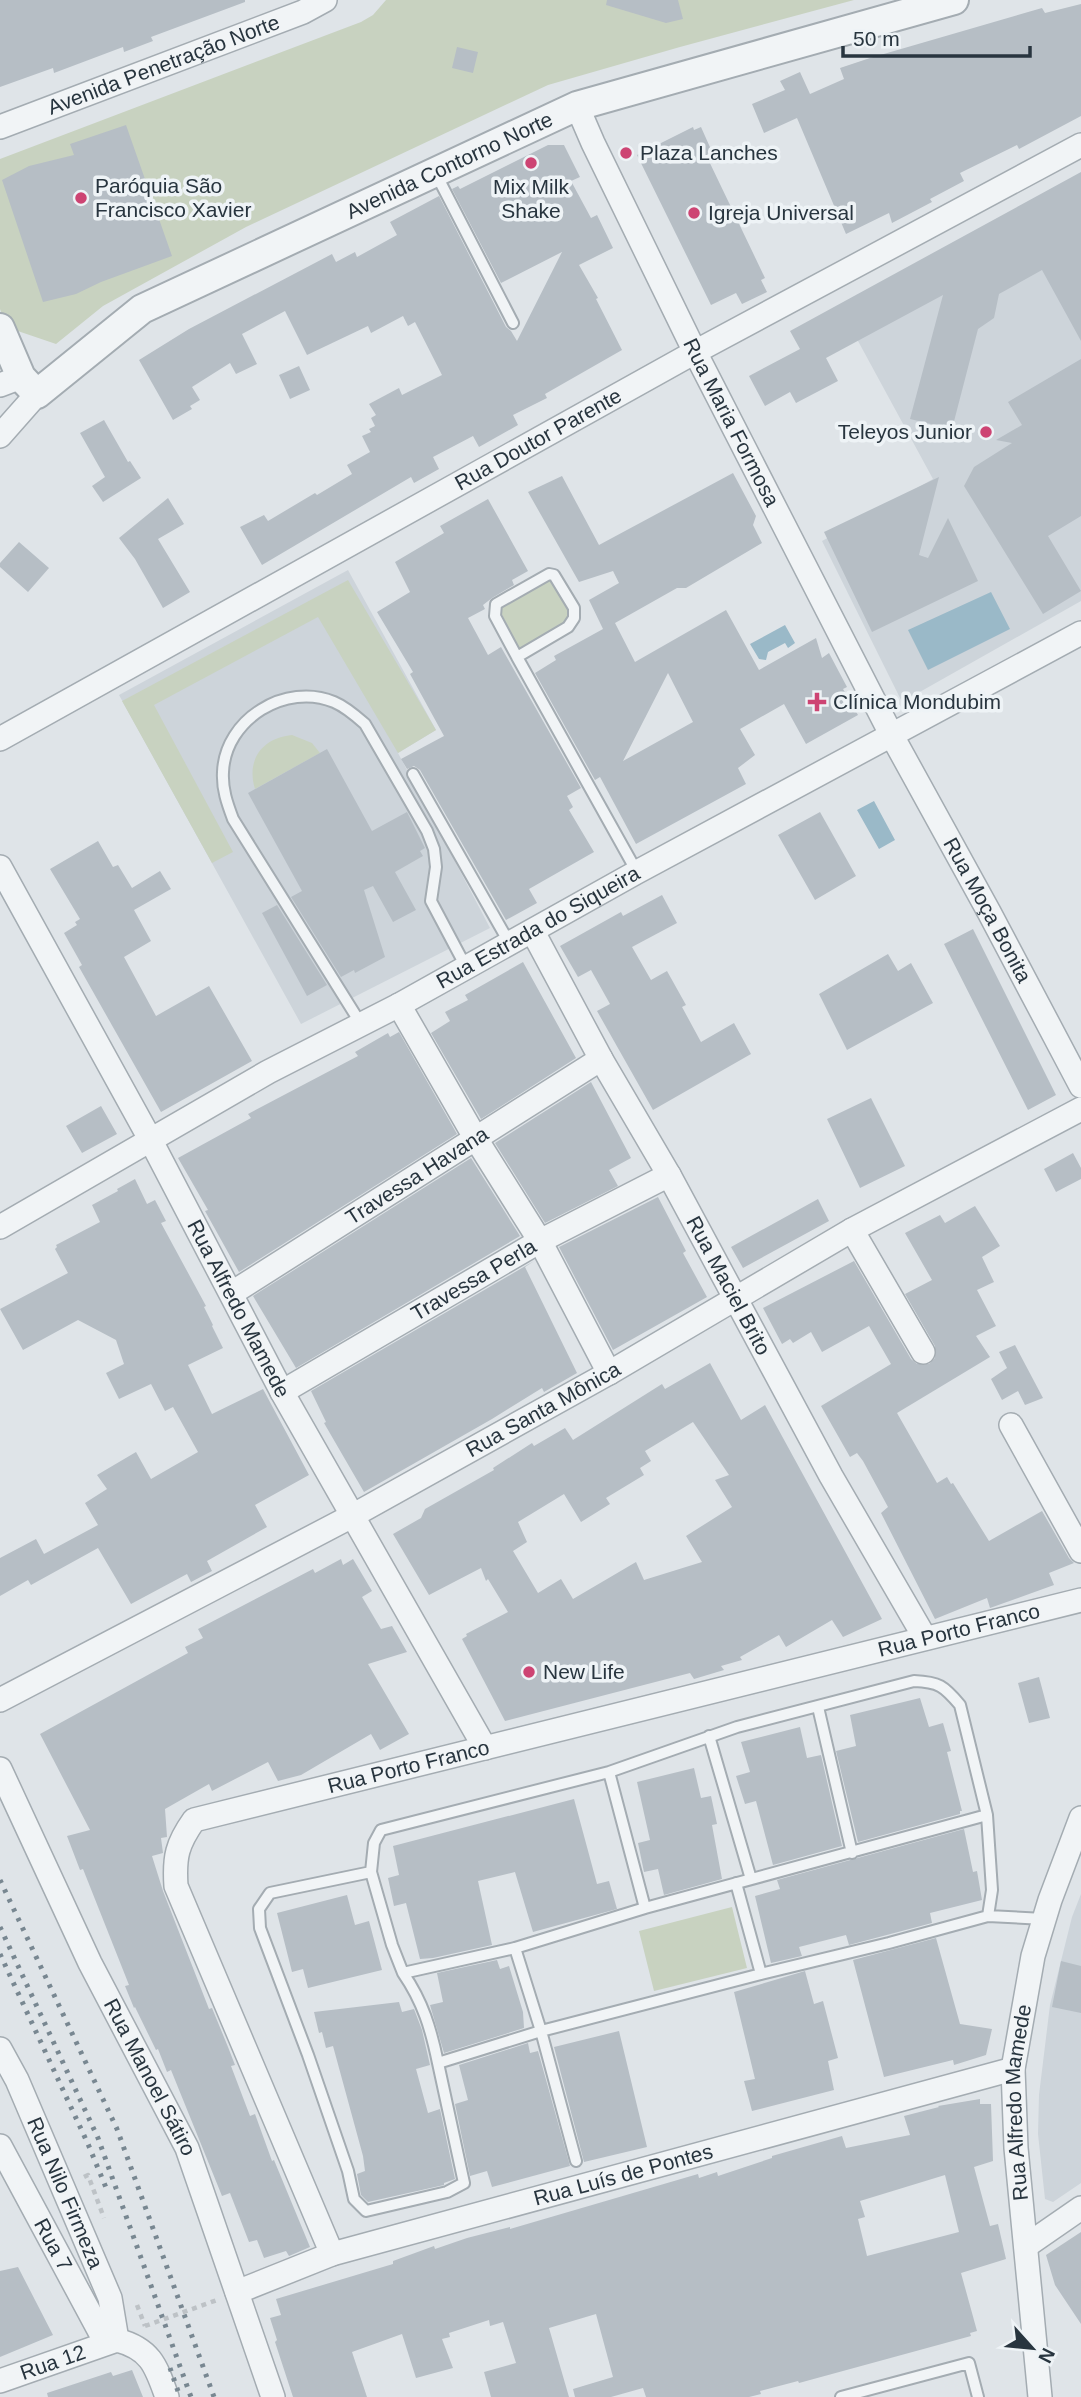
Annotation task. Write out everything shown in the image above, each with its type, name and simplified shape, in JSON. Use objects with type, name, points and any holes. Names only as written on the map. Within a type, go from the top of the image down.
[{"type":"street","name":"Avenida Penetração Norte","points":[[0,127],[303,12],[324,0]]},
{"type":"street","name":"Avenida Contorno Norte","points":[[0,436],[19,385],[142,309],[577,106],[954,0]]},
{"type":"street","name":"Rua Maria Formosa","points":[[577,106],[695,352],[891,734]]},
{"type":"street","name":"Rua Doutor Parente","points":[[0,739],[695,352],[1081,145]]},
{"type":"street","points":[[0,328],[19,385]]},
{"type":"street","name":"Rua Estrada do Siqueira","points":[[0,1227],[268,1072],[533,932],[637,872],[1081,633]]},
{"type":"street","name":"Rua Moça Bonita","points":[[891,734],[1081,1086]]},
{"type":"street","name":"Rua Alfredo Mamede","points":[[0,867],[150,1139],[282,1392],[485,1748]]},
{"type":"street","name":"Rua Maciel Brito","points":[[533,932],[601,1059],[669,1175],[831,1476],[925,1638]]},
{"type":"street","points":[[399,1004],[476,1139],[540,1241],[609,1373]]},
{"type":"street","name":"Travessa Havana","points":[[232,1293],[601,1059]]},
{"type":"street","name":"Rua Santa Mônica","points":[[0,1700],[352,1516],[609,1373],[852,1230],[1081,1109]]},
{"type":"street","name":"Travessa Perla","points":[[282,1392],[540,1241],[669,1175]]},
{"type":"street","points":[[852,1230],[923,1352]]},
{"type":"street","points":[[1011,1425],[1081,1551]]},
{"type":"street","name":"Rua Porto Franco","points":[[332,2255],[176,1886],[175,1861],[181,1838],[194,1820],[1081,1600]]},
{"type":"street","name":"Rua Manoel Sátiro","points":[[0,1769],[90,1964],[187,2148],[227,2296],[273,2397]]},
{"type":"street","name":"Rua Alfredo Mamede","points":[[1040,2397],[1016,2148],[1013,2069],[1033,1956],[1081,1818]]},
{"type":"street","name":"Rua Nilo Firmeza","points":[[0,2049],[18,2080],[110,2298],[111,2341]]},
{"type":"street","name":"Rua Luís de Pontes","points":[[227,2296],[332,2255],[1013,2069]]},
{"type":"street","name":"Rua 7","points":[[0,2146],[111,2341]]},
{"type":"street","points":[[1026,2246],[1081,2208]]},
{"type":"street","points":[[111,2341],[134,2344],[148,2355],[167,2397]]},
{"type":"street","name":"Rua 12","points":[[0,2381],[111,2341]]},
{"type":"lane","points":[[435,171],[513,323]]},
{"type":"lane","points":[[517,657],[568,627],[574,618],[574,608],[559,579],[554,575],[549,574],[496,604],[495,616],[517,657],[637,872]]},
{"type":"lane","points":[[361,1024],[233,819],[224,796],[223,770],[229,747],[242,726],[261,709],[287,698],[310,697],[333,702],[352,712],[365,724],[427,831],[436,867],[431,901],[467,967]]},
{"type":"lane","points":[[413,774],[510,944]]},
{"type":"lane","points":[[372,1872],[270,1894],[259,1909],[260,1928],[317,2081],[348,2171],[354,2199],[366,2211],[447,2192],[464,2183],[430,2028],[418,1995],[403,1973],[392,1945],[372,1872],[374,1843],[381,1830],[610,1772],[737,1727],[914,1681],[936,1682],[960,1705],[987,1815],[992,1890],[988,1916]]},
{"type":"lane","points":[[818,1707],[852,1853]]},
{"type":"lane","points":[[709,1736],[751,1879]]},
{"type":"lane","points":[[610,1772],[645,1908]]},
{"type":"lane","points":[[403,1973],[515,1948],[645,1908],[987,1815]]},
{"type":"lane","points":[[736,1883],[761,1973]]},
{"type":"lane","points":[[438,2063],[541,2031],[761,1973],[889,1944],[988,1916],[1044,1919]]},
{"type":"lane","points":[[515,1948],[541,2031],[576,2161]]},
{"type":"lane","points":[[841,2397],[969,2363],[978,2397]]},
{"type":"path","points":[[145,2326],[227,2296]]},
{"type":"shaded area","name":"Teleyos Junior","points":[[1081,232],[1081,601],[902,702],[822,541],[933,479],[839,306]]},
{"type":"shaded area","points":[[348,570],[436,730],[398,753],[490,928],[301,1024],[119,695]]},
{"type":"shaded area","points":[[1081,1894],[1081,2183],[1053,2202],[1045,2199],[1038,2134],[1039,2095],[1050,2005],[1072,1917]]},
{"type":"green space","points":[[386,0],[854,0],[548,85],[246,227],[103,306],[56,344],[6,327],[0,309],[0,159],[361,22],[373,15]]},
{"type":"green space","points":[[348,580],[436,730],[398,753],[318,617],[154,705],[233,852],[212,863],[122,701]]},
{"type":"green space","points":[[551,580],[572,618],[520,650],[499,609]]},
{"type":"green space","points":[[292,735],[312,743],[320,753],[255,789],[253,769],[259,752],[272,741]]},
{"type":"green space","points":[[732,1907],[747,1968],[654,1991],[639,1931]]},
{"type":"water","points":[[991,592],[1010,629],[928,670],[908,630]]},
{"type":"water","points":[[785,625],[795,643],[788,648],[785,643],[768,652],[766,660],[759,659],[750,644]]},
{"type":"water","points":[[874,801],[895,840],[879,849],[857,810]]},
{"type":"building","points":[[0,0],[245,2],[151,37],[153,41],[124,52],[123,47],[54,73],[53,68],[0,87]]},
{"type":"building","points":[[607,0],[678,0],[683,19],[666,23],[606,5]]},
{"type":"building","points":[[1081,4],[1081,116],[1019,149],[1017,145],[960,173],[964,181],[892,223],[889,213],[846,234],[797,118],[764,133],[752,104],[785,90],[780,81],[800,72],[810,94],[844,79],[840,68],[870,58],[1042,8],[1045,13]]},
{"type":"building","points":[[457,47],[478,52],[473,73],[452,68]]},
{"type":"building","name":"Paróquia São Francisco Xavier","points":[[126,125],[172,256],[76,294],[43,302],[2,180],[29,166],[74,155],[70,144]]},
{"type":"building","points":[[693,127],[694,130],[701,127],[713,154],[707,157],[765,278],[761,280],[767,292],[742,304],[736,293],[711,305],[637,155]]},
{"type":"building","points":[[548,145],[564,145],[580,177],[571,181],[591,218],[597,215],[613,248],[579,265],[622,350],[545,394],[547,398],[513,415],[518,425],[479,447],[473,436],[433,457],[439,469],[414,483],[411,477],[262,565],[240,527],[264,515],[268,521],[352,474],[347,465],[370,452],[362,436],[371,432],[369,429],[375,426],[371,418],[376,415],[369,404],[399,388],[402,395],[442,375],[415,322],[408,326],[403,316],[371,333],[368,326],[307,355],[285,311],[242,334],[257,364],[236,374],[230,363],[192,387],[200,400],[190,406],[192,409],[173,420],[139,360],[189,329],[332,254],[336,262],[355,252],[357,257],[397,235],[390,222],[439,196],[506,327],[517,341],[562,252],[501,283],[452,189],[458,186],[460,189]]},
{"type":"building","points":[[1081,172],[1081,341],[1042,270],[999,294],[994,318],[978,329],[952,429],[910,419],[943,295],[826,358],[838,381],[796,403],[790,392],[765,406],[749,376],[800,349],[790,331]]},
{"type":"building","points":[[1081,359],[1081,516],[1048,536],[1081,591],[1043,614],[964,486],[974,467],[1012,443],[996,440],[1022,425],[1008,402]]},
{"type":"building","points":[[299,366],[310,390],[290,399],[279,375]]},
{"type":"building","points":[[104,420],[128,462],[130,461],[141,478],[103,502],[92,486],[105,477],[80,433]]},
{"type":"building","points":[[733,473],[756,516],[753,525],[762,543],[686,588],[677,588],[615,623],[635,662],[726,610],[759,670],[816,638],[822,658],[829,653],[847,687],[843,689],[858,715],[806,744],[784,704],[740,729],[755,755],[738,768],[746,784],[636,844],[600,777],[595,780],[535,673],[556,660],[554,656],[603,629],[589,600],[619,583],[613,571],[579,582],[528,492],[562,476],[599,545]],"holes":[[[668,673],[693,722],[623,761]]]},
{"type":"building","points":[[939,477],[919,555],[928,558],[948,518],[978,581],[872,632],[824,532]]},
{"type":"building","points":[[168,498],[184,524],[158,539],[190,592],[163,608],[135,559],[119,538]]},
{"type":"building","points":[[488,499],[528,571],[512,580],[514,585],[483,605],[485,609],[468,618],[488,655],[501,647],[581,788],[567,796],[573,807],[569,810],[594,852],[529,889],[537,903],[506,920],[420,770],[414,766],[407,769],[401,759],[444,736],[410,674],[413,672],[377,612],[410,592],[395,562],[444,533],[440,526]]},
{"type":"building","points":[[19,542],[49,568],[28,592],[0,567],[0,563]]},
{"type":"building","points":[[327,749],[372,831],[407,812],[425,848],[420,851],[423,856],[395,872],[416,910],[393,922],[373,886],[364,890],[385,957],[355,973],[354,970],[341,977],[291,897],[302,891],[248,793]]},
{"type":"building","points":[[820,812],[856,876],[815,900],[778,835]]},
{"type":"building","points":[[98,841],[113,867],[118,865],[132,888],[160,871],[171,889],[134,910],[151,941],[124,957],[156,1016],[209,986],[252,1061],[161,1112],[79,967],[82,965],[64,933],[77,925],[75,922],[80,919],[50,869]]},
{"type":"building","points":[[662,895],[677,923],[632,947],[651,980],[667,971],[686,1005],[682,1007],[701,1042],[734,1023],[751,1054],[653,1110],[597,1011],[610,1004],[591,970],[578,977],[560,946],[621,912],[623,916]]},
{"type":"building","points":[[277,905],[327,985],[307,996],[262,913]]},
{"type":"building","points":[[973,929],[1056,1095],[1028,1110],[944,944]]},
{"type":"building","points":[[888,954],[898,971],[911,963],[933,1003],[847,1050],[819,994]]},
{"type":"building","points":[[523,962],[576,1058],[481,1119],[431,1033],[450,1021],[445,1012],[468,1000],[465,995]]},
{"type":"building","points":[[399,1032],[457,1134],[239,1272],[178,1158],[251,1118],[248,1114],[358,1056],[355,1052],[388,1033],[390,1037]]},
{"type":"building","points":[[591,1082],[631,1158],[609,1170],[618,1186],[545,1223],[495,1143]]},
{"type":"building","points":[[871,1098],[905,1166],[860,1188],[827,1119]]},
{"type":"building","points":[[101,1106],[117,1134],[82,1153],[66,1126]]},
{"type":"building","points":[[1073,1153],[1081,1168],[1081,1179],[1056,1192],[1044,1169]]},
{"type":"building","points":[[471,1158],[520,1236],[296,1368],[253,1296]]},
{"type":"building","points":[[135,1179],[147,1204],[155,1200],[166,1221],[161,1223],[206,1306],[204,1307],[223,1348],[188,1365],[212,1414],[263,1389],[309,1475],[255,1505],[267,1527],[207,1561],[212,1571],[191,1582],[187,1574],[131,1604],[98,1548],[31,1585],[28,1580],[0,1596],[0,1558],[36,1539],[44,1554],[98,1525],[85,1503],[107,1489],[97,1475],[136,1452],[151,1479],[198,1452],[173,1407],[165,1411],[151,1384],[119,1399],[106,1373],[124,1364],[116,1340],[78,1320],[23,1350],[0,1309],[68,1273],[55,1249],[56,1245],[100,1222],[92,1205]]},
{"type":"building","points":[[658,1197],[686,1251],[683,1253],[707,1297],[613,1350],[559,1247]]},
{"type":"building","points":[[818,1199],[829,1221],[743,1268],[731,1247]]},
{"type":"building","points":[[975,1206],[1000,1246],[982,1257],[994,1282],[977,1290],[996,1326],[976,1336],[990,1357],[897,1413],[937,1483],[947,1477],[951,1484],[953,1483],[989,1541],[1042,1511],[1074,1563],[1049,1573],[1054,1585],[990,1608],[987,1598],[935,1619],[881,1513],[888,1507],[863,1461],[857,1453],[850,1457],[821,1406],[891,1364],[869,1326],[822,1352],[811,1332],[793,1343],[790,1339],[782,1344],[763,1308],[854,1261],[911,1359],[917,1364],[929,1364],[935,1358],[935,1346],[905,1294],[932,1280],[905,1233],[940,1215],[945,1223]]},
{"type":"building","points":[[534,1261],[525,1267],[577,1373],[544,1392],[542,1388],[364,1492],[324,1423],[326,1422],[311,1391]]},
{"type":"building","points":[[1015,1345],[1043,1398],[1025,1405],[1018,1391],[1002,1400],[991,1379],[1007,1368],[999,1352]]},
{"type":"building","points":[[710,1363],[741,1420],[765,1405],[882,1619],[843,1637],[832,1620],[786,1647],[779,1635],[740,1657],[742,1660],[721,1666],[724,1670],[694,1679],[690,1673],[505,1721],[462,1639],[466,1634],[508,1612],[488,1579],[486,1581],[481,1568],[429,1595],[393,1534],[421,1518],[425,1509],[494,1470],[493,1468],[532,1443],[534,1446],[565,1428],[573,1440],[662,1384],[665,1389]],"holes":[[[693,1422],[729,1475],[715,1480],[732,1507],[686,1536],[702,1562],[644,1580],[636,1562],[573,1599],[561,1579],[538,1593],[513,1551],[527,1542],[518,1522],[564,1494],[581,1522],[610,1504],[606,1498],[644,1475],[640,1468],[651,1461],[645,1451]]]},
{"type":"building","points":[[341,1559],[343,1565],[353,1559],[372,1591],[362,1597],[381,1629],[392,1626],[407,1652],[368,1664],[409,1734],[380,1750],[371,1734],[301,1775],[278,1781],[268,1762],[212,1791],[209,1784],[165,1809],[167,1837],[161,1838],[163,1853],[152,1856],[209,2009],[212,2008],[235,2065],[231,2066],[250,2116],[255,2114],[272,2161],[274,2160],[310,2247],[289,2256],[286,2251],[264,2258],[257,2240],[249,2242],[230,2193],[222,2196],[171,2070],[167,2072],[158,2049],[156,2050],[134,2008],[125,1986],[129,1985],[67,1836],[90,1830],[40,1734],[188,1653],[185,1647],[203,1638],[198,1629],[313,1569],[315,1573]]},
{"type":"building","points":[[1039,1677],[1050,1718],[1029,1723],[1018,1683]]},
{"type":"building","points":[[920,1698],[929,1727],[943,1723],[951,1751],[947,1752],[962,1811],[960,1814],[858,1842],[836,1751],[856,1746],[850,1715]]},
{"type":"building","points":[[800,1727],[807,1758],[821,1755],[842,1846],[773,1865],[756,1801],[745,1804],[736,1776],[750,1772],[741,1742]]},
{"type":"building","points":[[694,1768],[701,1798],[711,1796],[717,1824],[712,1825],[722,1879],[664,1895],[658,1869],[644,1872],[638,1843],[650,1840],[637,1782]]},
{"type":"building","points":[[574,1799],[597,1884],[609,1881],[617,1909],[533,1932],[515,1872],[478,1881],[492,1945],[420,1959],[406,1903],[394,1906],[388,1878],[399,1875],[393,1846]]},
{"type":"building","points":[[964,1829],[973,1872],[977,1871],[982,1900],[930,1913],[932,1923],[849,1945],[846,1935],[799,1947],[802,1956],[771,1963],[755,1896],[780,1889],[777,1880]]},
{"type":"building","points":[[347,1895],[355,1925],[369,1921],[382,1970],[308,1988],[303,1969],[292,1972],[277,1913]]},
{"type":"building","points":[[936,1938],[960,2024],[992,2029],[986,2055],[954,2065],[953,2060],[884,2077],[853,1960]]},
{"type":"building","points":[[497,1960],[500,1969],[509,1966],[523,2012],[524,2028],[444,2053],[430,2005],[443,2002],[437,1973]]},
{"type":"building","points":[[1061,1961],[1081,1966],[1081,2013],[1052,2007]]},
{"type":"building","points":[[805,1971],[814,2004],[823,2001],[838,2058],[828,2061],[834,2090],[752,2111],[744,2081],[755,2079],[734,1992]]},
{"type":"building","points":[[399,2002],[402,2012],[414,2009],[422,2030],[430,2065],[416,2069],[428,2113],[440,2109],[455,2179],[444,2185],[368,2202],[361,2195],[357,2174],[365,2171],[363,2156],[333,2046],[326,2048],[314,2012]]},
{"type":"building","points":[[619,2031],[647,2147],[584,2162],[554,2047]]},
{"type":"building","points":[[528,2043],[530,2053],[538,2051],[570,2166],[492,2187],[487,2171],[470,2176],[455,2104],[468,2100],[459,2065]]},
{"type":"building","points":[[980,2099],[980,2104],[991,2104],[993,2161],[974,2167],[990,2226],[998,2224],[1006,2259],[961,2273],[977,2331],[970,2333],[971,2336],[760,2391],[761,2394],[749,2397],[646,2397],[643,2388],[611,2397],[575,2397],[573,2389],[613,2377],[596,2314],[549,2328],[569,2397],[491,2397],[484,2372],[516,2363],[503,2322],[490,2326],[489,2320],[449,2333],[450,2337],[442,2339],[453,2368],[416,2378],[402,2334],[352,2352],[367,2397],[293,2397],[270,2318],[281,2315],[276,2299],[393,2264],[393,2261],[434,2246],[435,2249],[467,2238],[510,2229],[698,2174],[699,2178],[717,2172],[718,2176],[772,2156],[842,2136],[846,2148],[910,2135],[904,2116],[938,2106]],"holes":[[[945,2175],[959,2232],[867,2256],[858,2219],[865,2217],[860,2201]]]},
{"type":"building","points":[[1081,2232],[1081,2324],[1055,2285],[1046,2255]]},
{"type":"building","points":[[18,2267],[53,2335],[0,2357],[0,2271]]},
{"type":"building","points":[[132,2370],[143,2397],[48,2397],[47,2393],[111,2372],[113,2376]]},
{"type":"railway","points":[[0,1880],[117,2129],[214,2397]]},
{"type":"railway","points":[[0,1927],[98,2138],[191,2397]]},
{"type":"railway","points":[[0,1954],[107,2190]]},
{"type":"railway","points":[[170,2368],[180,2397]]},
{"type":"place","name":"Plaza Lanches","points":[[626,153]]},
{"type":"place","name":"Mix Milk Shake","points":[[531,163]]},
{"type":"place","name":"Paróquia São Francisco Xavier","points":[[81,198]]},
{"type":"place","name":"Igreja Universal","points":[[694,213]]},
{"type":"place","name":"Teleyos Junior","points":[[986,432]]},
{"type":"place","name":"Clínica Mondubim","points":[[817,702]]},
{"type":"place","name":"New Life","points":[[529,1672]]}]
